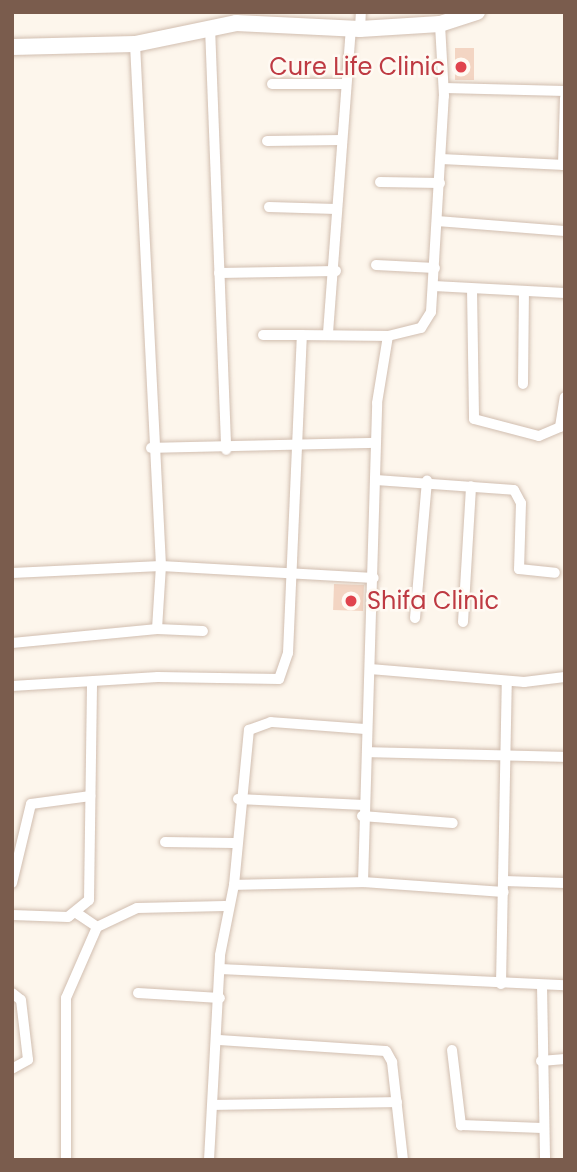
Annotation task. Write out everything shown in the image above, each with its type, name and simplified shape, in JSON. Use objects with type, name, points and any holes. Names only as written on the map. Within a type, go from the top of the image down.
[{"type":"street","points":[[328,333],[335,271],[336,209],[345,84],[360,12]]},
{"type":"street","points":[[12,47],[135,44],[220,21],[308,19],[355,29],[446,19],[477,12]]},
{"type":"street","points":[[263,335],[328,333],[388,336],[421,328],[434,286],[446,19]]},
{"type":"street","points":[[220,21],[219,273],[226,450]]},
{"type":"street","points":[[135,44],[152,448],[161,566],[157,629]]},
{"type":"street","points":[[272,84],[345,84]]},
{"type":"street","points":[[444,88],[565,91]]},
{"type":"street","points":[[441,159],[564,165],[565,98]]},
{"type":"street","points":[[267,141],[341,140]]},
{"type":"street","points":[[380,182],[440,183]]},
{"type":"street","points":[[269,207],[336,209]]},
{"type":"street","points":[[437,221],[565,231]]},
{"type":"street","points":[[376,265],[435,268]]},
{"type":"street","points":[[219,273],[335,271]]},
{"type":"street","points":[[434,286],[565,292]]},
{"type":"street","points":[[472,289],[474,419],[539,436],[560,427],[565,397]]},
{"type":"street","points":[[523,292],[523,384]]},
{"type":"street","points":[[12,687],[92,682],[279,679],[288,653],[302,335]]},
{"type":"street","points":[[363,882],[363,810],[374,578],[374,443],[388,336]]},
{"type":"street","points":[[152,448],[226,450],[298,444],[374,443]]},
{"type":"street","points":[[376,480],[427,481],[519,495],[519,569],[555,573]]},
{"type":"street","points":[[415,618],[427,481]]},
{"type":"street","points":[[463,622],[471,486]]},
{"type":"street","points":[[12,573],[161,566],[374,578]]},
{"type":"street","points":[[12,643],[157,629],[203,631]]},
{"type":"street","points":[[370,669],[507,681],[565,677]]},
{"type":"street","points":[[501,984],[508,796],[501,756],[507,681]]},
{"type":"street","points":[[78,914],[90,887],[92,682]]},
{"type":"street","points":[[209,1160],[219,1040],[220,969],[225,906],[234,886],[234,843],[246,738],[258,724],[367,729]]},
{"type":"street","points":[[367,752],[565,757]]},
{"type":"street","points":[[12,883],[25,814],[37,800],[90,796]]},
{"type":"street","points":[[238,799],[363,810],[453,823]]},
{"type":"street","points":[[12,812],[25,814]]},
{"type":"street","points":[[165,842],[234,843]]},
{"type":"street","points":[[234,886],[363,882],[504,887],[565,883]]},
{"type":"street","points":[[66,1160],[65,999],[97,927],[137,908],[225,906]]},
{"type":"street","points":[[12,915],[78,914],[97,927]]},
{"type":"street","points":[[220,969],[565,985]]},
{"type":"street","points":[[542,985],[542,1128],[545,1160]]},
{"type":"street","points":[[12,992],[21,1000],[28,1060],[12,1069]]},
{"type":"street","points":[[138,993],[220,998]]},
{"type":"street","points":[[219,1040],[379,1048],[393,1062],[402,1160]]},
{"type":"street","points":[[452,1051],[461,1125],[542,1128]]},
{"type":"street","points":[[541,1061],[565,1059]]},
{"type":"street","points":[[214,1105],[397,1102]]},
{"type":"building","points":[[455,48],[474,48],[474,80],[455,80]]},
{"type":"building","points":[[334,584],[364,585],[363,611],[333,610]]},
{"type":"place","name":"Cure Life Clinic","points":[[461,67]]},
{"type":"place","name":"Shifa Clinic","points":[[351,601]]}]
